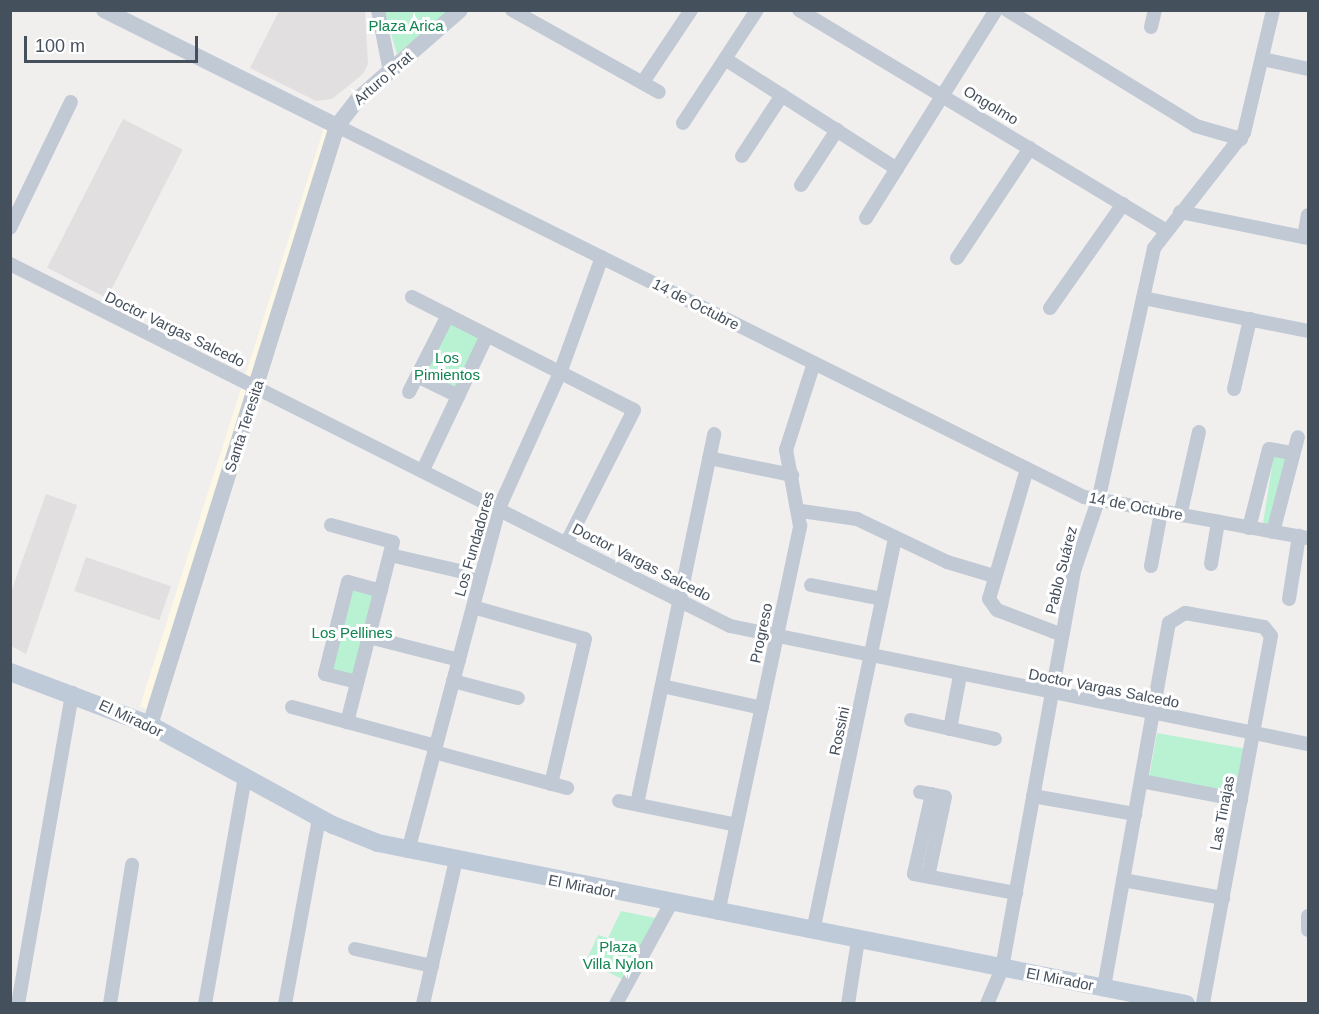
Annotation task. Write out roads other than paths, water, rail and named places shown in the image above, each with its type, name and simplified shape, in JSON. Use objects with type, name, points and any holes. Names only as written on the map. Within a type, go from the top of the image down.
[{"type":"main road","name":"El Mirador","points":[[10,672],[72,693],[150,725],[319,818],[408,851],[1104,987],[1143,999],[1186,1004]]},
{"type":"street","name":"14 de Octubre","points":[[104,10],[1027,469],[1098,501],[1304,537]]},
{"type":"street","points":[[378,10],[390,72]]},
{"type":"street","name":"Arturo Prat","points":[[337,126],[350,106],[460,10]]},
{"type":"street","points":[[512,10],[658,92]]},
{"type":"street","points":[[643,82],[692,10]]},
{"type":"street","points":[[683,123],[757,10]]},
{"type":"street","name":"Ongolmo","points":[[799,10],[1165,230]]},
{"type":"street","points":[[866,218],[996,10]]},
{"type":"street","points":[[1007,10],[1196,126],[1241,139],[1263,59],[1273,10]]},
{"type":"street","points":[[1151,27],[1155,10]]},
{"type":"street","points":[[725,59],[897,169]]},
{"type":"street","points":[[1263,59],[1308,69]]},
{"type":"street","points":[[742,156],[782,95]]},
{"type":"street","points":[[10,228],[71,102]]},
{"type":"street","name":"Santa Teresita","points":[[150,725],[337,126]]},
{"type":"street","points":[[801,185],[837,130]]},
{"type":"street","name":"Pablo Suárez","points":[[987,1004],[1002,968],[1076,568],[1098,501],[1154,248],[1165,230],[1241,139]]},
{"type":"street","points":[[957,258],[1030,148]]},
{"type":"street","points":[[1050,308],[1123,204]]},
{"type":"street","points":[[1179,213],[1306,237],[1308,215]]},
{"type":"street","name":"Los Fundadores","points":[[408,851],[499,508],[560,373],[602,257]]},
{"type":"street","name":"Doctor Vargas Salcedo","points":[[10,264],[567,542],[730,626],[1051,695],[1308,744]]},
{"type":"street","points":[[412,297],[634,410],[567,542]]},
{"type":"street","points":[[1143,298],[1308,331]]},
{"type":"street","points":[[409,392],[448,315]]},
{"type":"street","points":[[1234,389],[1250,319]]},
{"type":"street","points":[[423,470],[487,335]]},
{"type":"street","name":"Progreso","points":[[718,913],[801,511],[786,444],[814,363]]},
{"type":"street","points":[[417,376],[458,396]]},
{"type":"street","points":[[1180,516],[1199,432]]},
{"type":"street","points":[[636,804],[714,434]]},
{"type":"street","points":[[1273,532],[1298,436]]},
{"type":"street","points":[[1249,528],[1269,449],[1292,453]]},
{"type":"street","points":[[709,458],[792,475]]},
{"type":"street","points":[[1027,469],[989,594],[993,607],[1062,635]]},
{"type":"street","points":[[801,511],[857,519],[956,566],[994,576]]},
{"type":"street","points":[[1151,566],[1161,512]]},
{"type":"street","points":[[1211,564],[1218,522]]},
{"type":"street","points":[[331,525],[393,542],[347,722]]},
{"type":"street","name":"Rossini","points":[[813,931],[895,537]]},
{"type":"street","points":[[1289,599],[1304,537]]},
{"type":"street","points":[[390,555],[481,576]]},
{"type":"street","points":[[357,682],[325,674],[348,582],[381,591]]},
{"type":"street","points":[[811,585],[882,599]]},
{"type":"street","points":[[473,607],[585,639],[551,784]]},
{"type":"street","name":"Las Tinajas","points":[[1153,714],[1175,615],[1269,629],[1253,734],[1203,1004]]},
{"type":"street","points":[[369,637],[459,660]]},
{"type":"street","points":[[950,729],[960,675]]},
{"type":"street","points":[[453,681],[518,698]]},
{"type":"street","points":[[662,686],[762,708]]},
{"type":"street","points":[[18,1004],[72,693]]},
{"type":"street","points":[[292,707],[567,788]]},
{"type":"street","points":[[1104,987],[1153,714]]},
{"type":"street","points":[[911,720],[995,739]]},
{"type":"street","points":[[206,1004],[245,777]]},
{"type":"street","points":[[1141,782],[1241,800]]},
{"type":"street","points":[[932,794],[921,875],[1016,893]]},
{"type":"street","points":[[1033,796],[1135,814]]},
{"type":"street","points":[[619,801],[737,825]]},
{"type":"street","points":[[285,1004],[319,818]]},
{"type":"street","points":[[423,1004],[456,860]]},
{"type":"street","points":[[110,1004],[132,866]]},
{"type":"street","points":[[1123,880],[1223,898]]},
{"type":"street","points":[[616,1004],[671,903]]},
{"type":"street","points":[[1308,916],[1308,930]]},
{"type":"street","points":[[848,1004],[858,940]]},
{"type":"street","points":[[355,949],[432,966]]},
{"type":"park label","name":"Plaza Arica","points":[[406,26]]},
{"type":"park label","name":"Los Pimientos","points":[[447,366]]},
{"type":"park label","name":"Los Pellines","points":[[352,633]]},
{"type":"park label","name":"Plaza Villa Nylon","points":[[618,954]]}]
